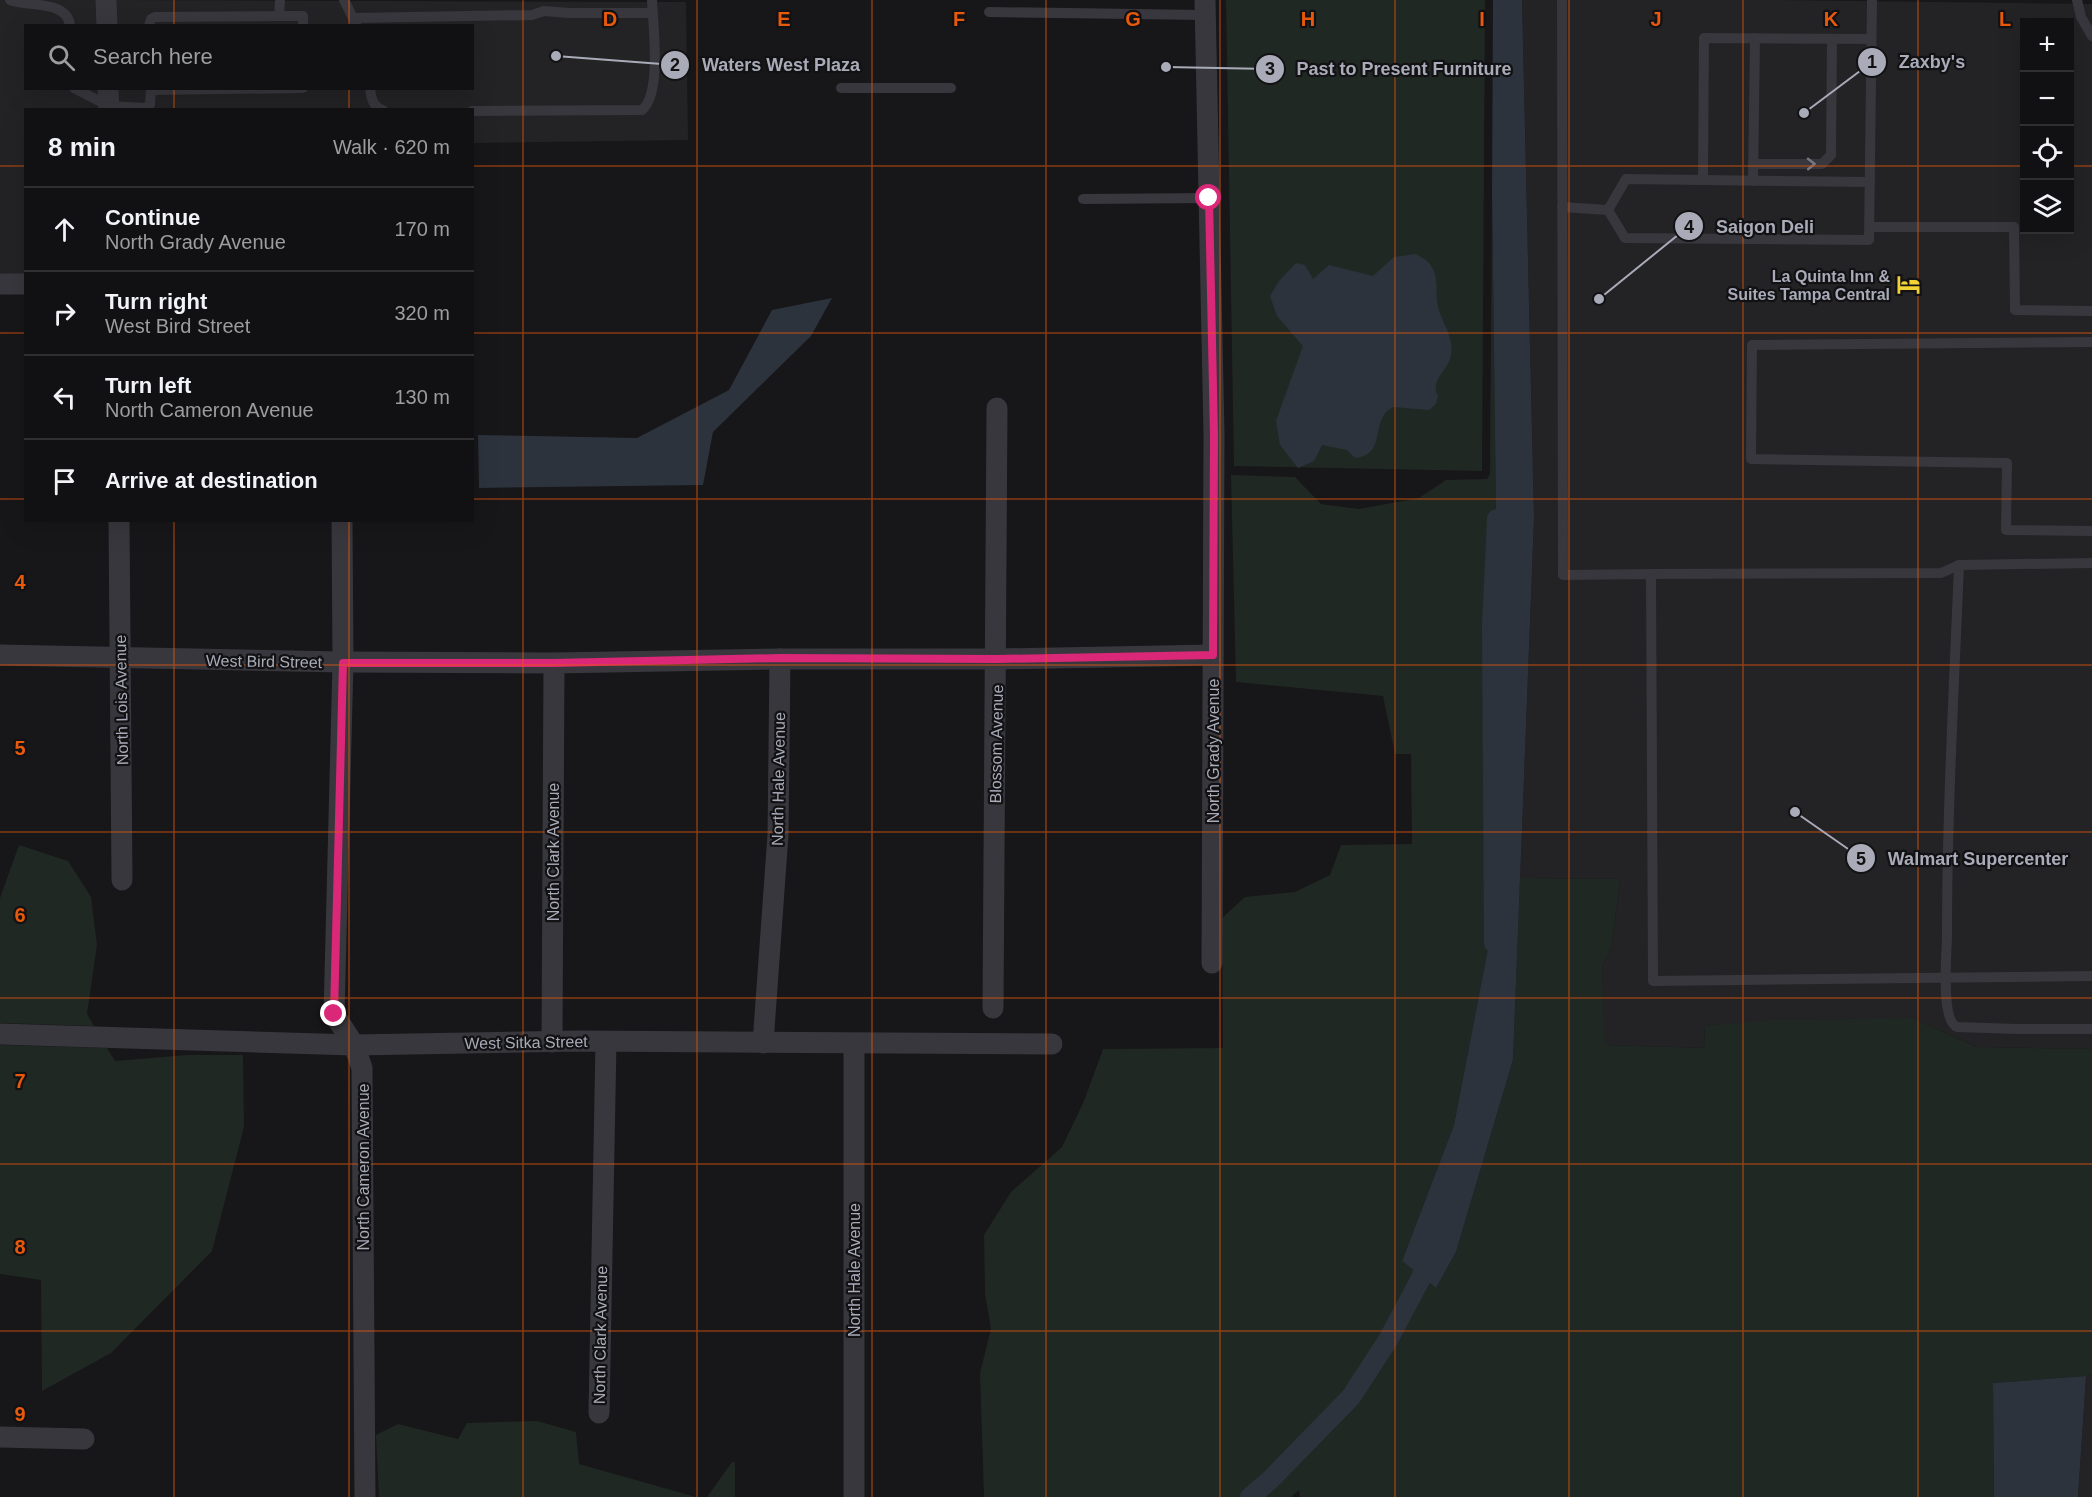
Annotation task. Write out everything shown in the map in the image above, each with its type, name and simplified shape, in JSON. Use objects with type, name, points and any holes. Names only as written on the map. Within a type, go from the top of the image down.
[{"type":"street","points":[[106,0],[106,24]]},
{"type":"street","name":"North Grady Avenue","points":[[1205,8],[1214,435],[1212,963]]},
{"type":"street","points":[[0,284],[24,284]]},
{"type":"street","name":"Blossom Avenue","points":[[993,1008],[997,408]]},
{"type":"street","name":"North Lois Avenue","points":[[119,522],[123,880]]},
{"type":"street","name":"North Cameron Avenue","points":[[342,522],[343,663],[334,1014],[354,1045],[363,1068],[365,1497]]},
{"type":"street","name":"West Bird Street","points":[[0,655],[343,663],[554,663],[780,658],[997,659],[1213,655]]},
{"type":"street","name":"North Hale Avenue","points":[[763,1043],[778,835],[780,658]]},
{"type":"street","name":"North Clark Avenue","points":[[552,1042],[554,663]]},
{"type":"street","name":"West Sitka Street","points":[[0,1034],[354,1045],[552,1042],[1052,1044]]},
{"type":"street","name":"North Clark Avenue","points":[[599,1413],[606,1042]]},
{"type":"street","name":"North Hale Avenue","points":[[854,1044],[854,1497]]},
{"type":"street","points":[[0,1437],[84,1439]]},
{"type":"lane","points":[[10,0],[46,3],[57,7],[65,12],[70,24]]},
{"type":"lane","points":[[272,20],[279,0]]},
{"type":"lane","points":[[344,0],[355,22],[532,15],[544,6],[569,13],[652,13]]},
{"type":"lane","points":[[474,111],[642,110],[647,106],[653,86],[652,0]]},
{"type":"lane","points":[[1562,0],[1563,575],[1941,573],[1959,565],[2092,563]]},
{"type":"lane","points":[[1608,210],[1625,238],[1869,240],[1872,0]]},
{"type":"lane","points":[[2077,0],[2081,17],[2092,36]]},
{"type":"lane","points":[[989,12],[1205,8]]},
{"type":"lane","points":[[150,24],[151,19],[155,17],[171,21],[245,21],[303,16],[303,24]]},
{"type":"lane","points":[[1703,180],[1704,38],[1871,39]]},
{"type":"lane","points":[[1753,181],[1755,38]]},
{"type":"lane","points":[[1753,164],[1822,164],[1831,155],[1832,39]]},
{"type":"lane","points":[[841,88],[951,88]]},
{"type":"lane","points":[[79,90],[109,102],[146,108],[150,105],[151,90]]},
{"type":"lane","points":[[370,90],[372,100],[379,108]]},
{"type":"lane","points":[[1608,210],[1626,179],[1870,182]]},
{"type":"lane","points":[[1083,199],[1209,198]]},
{"type":"lane","points":[[1562,207],[1608,210]]},
{"type":"lane","points":[[1870,227],[2014,227],[2015,310],[2092,311]]},
{"type":"lane","points":[[2092,342],[1752,345],[1751,459],[2007,463],[2006,530],[2092,531]]},
{"type":"lane","points":[[1959,565],[1947,1012],[1952,1025],[1956,1027],[2092,1029]]},
{"type":"lane","points":[[1652,574],[1653,981],[2092,976]]},
{"type":"shaded area","points":[[0,0],[96,0],[97,24],[24,24],[24,90],[100,90],[100,108],[24,108],[24,274],[0,274]]},
{"type":"shaded area","points":[[115,0],[686,2],[688,140],[474,143],[474,108],[119,108],[118,90],[474,90],[474,24],[116,24]]},
{"type":"shaded area","points":[[1226,0],[1485,0],[1482,471],[1234,466]]},
{"type":"shaded area","points":[[1493,0],[1522,0],[1534,519],[1513,1060],[1456,1252],[1436,1288],[1402,1261],[1454,1125],[1495,912],[1496,514],[1492,193]]},
{"type":"shaded area","points":[[1522,0],[1779,0],[2092,4],[2092,1049],[1976,1047],[1913,1018],[1705,1026],[1704,1048],[1604,1045],[1602,966],[1612,946],[1620,879],[1520,878],[1534,519]]},
{"type":"shaded area","points":[[1492,193],[1496,514],[1495,912],[1454,1125],[1402,1261],[1436,1288],[1456,1252],[1513,1060],[1520,878],[1620,879],[1612,946],[1602,966],[1605,1045],[1704,1048],[1705,1026],[1770,1020],[1913,1018],[1976,1047],[2092,1049],[2092,1374],[1993,1383],[1994,1497],[1300,1497],[1299,1490],[1291,1497],[984,1497],[980,1373],[991,1329],[985,1294],[984,1235],[1011,1192],[1062,1147],[1084,1101],[1103,1049],[1223,1048],[1222,918],[1245,897],[1295,892],[1330,875],[1341,845],[1412,844],[1411,754],[1395,754],[1383,696],[1236,682],[1231,475],[1295,477],[1321,504],[1359,509],[1419,498],[1446,480],[1487,479],[1490,474]]},
{"type":"shaded area","points":[[1416,254],[1428,262],[1435,273],[1438,308],[1452,351],[1448,364],[1437,381],[1436,404],[1429,410],[1393,407],[1385,413],[1381,420],[1374,447],[1364,456],[1355,458],[1347,450],[1322,445],[1314,461],[1298,468],[1280,445],[1276,421],[1303,346],[1277,316],[1270,296],[1279,281],[1296,263],[1305,265],[1313,279],[1329,265],[1373,276],[1394,257]]},
{"type":"shaded area","points":[[832,298],[811,336],[713,432],[703,485],[479,488],[478,435],[637,438],[729,390],[772,310]]},
{"type":"shaded area","points":[[19,845],[68,861],[91,897],[97,945],[87,1014],[94,1026],[0,1023],[0,898]]},
{"type":"shaded area","points":[[0,1045],[107,1048],[115,1061],[186,1055],[243,1055],[244,1127],[212,1251],[111,1353],[42,1391],[41,1280],[0,1274]]},
{"type":"shaded area","points":[[2092,1374],[2092,1497],[2078,1497],[2086,1376]]},
{"type":"shaded area","points":[[2086,1376],[2078,1497],[1994,1497],[1993,1383]]},
{"type":"shaded area","points":[[537,1421],[576,1432],[579,1464],[696,1497],[379,1497],[376,1435],[398,1424],[458,1439],[467,1423]]},
{"type":"shaded area","points":[[732,1462],[735,1462],[735,1497],[707,1497]]},
{"type":"waterway","points":[[1494,943],[1492,625],[1497,519]]},
{"type":"waterway","points":[[1250,1497],[1270,1480],[1351,1397],[1388,1340],[1421,1278],[1431,1252]]},
{"type":"place","name":"Waters West Plaza","points":[[556,56]]},
{"type":"place","name":"Past to Present Furniture","points":[[1166,67]]},
{"type":"place","name":"Zaxby's","points":[[1804,113]]},
{"type":"place","name":"La Quinta Inn & Suites Tampa Central","points":[[1908,285]]},
{"type":"place","name":"Saigon Deli","points":[[1599,299]]},
{"type":"place","name":"Walmart Supercenter","points":[[1795,812]]},
{"type":"route","points":[[334,1014],[343,663],[554,663],[780,658],[997,659],[1213,655],[1214,435],[1209,198]]}]
